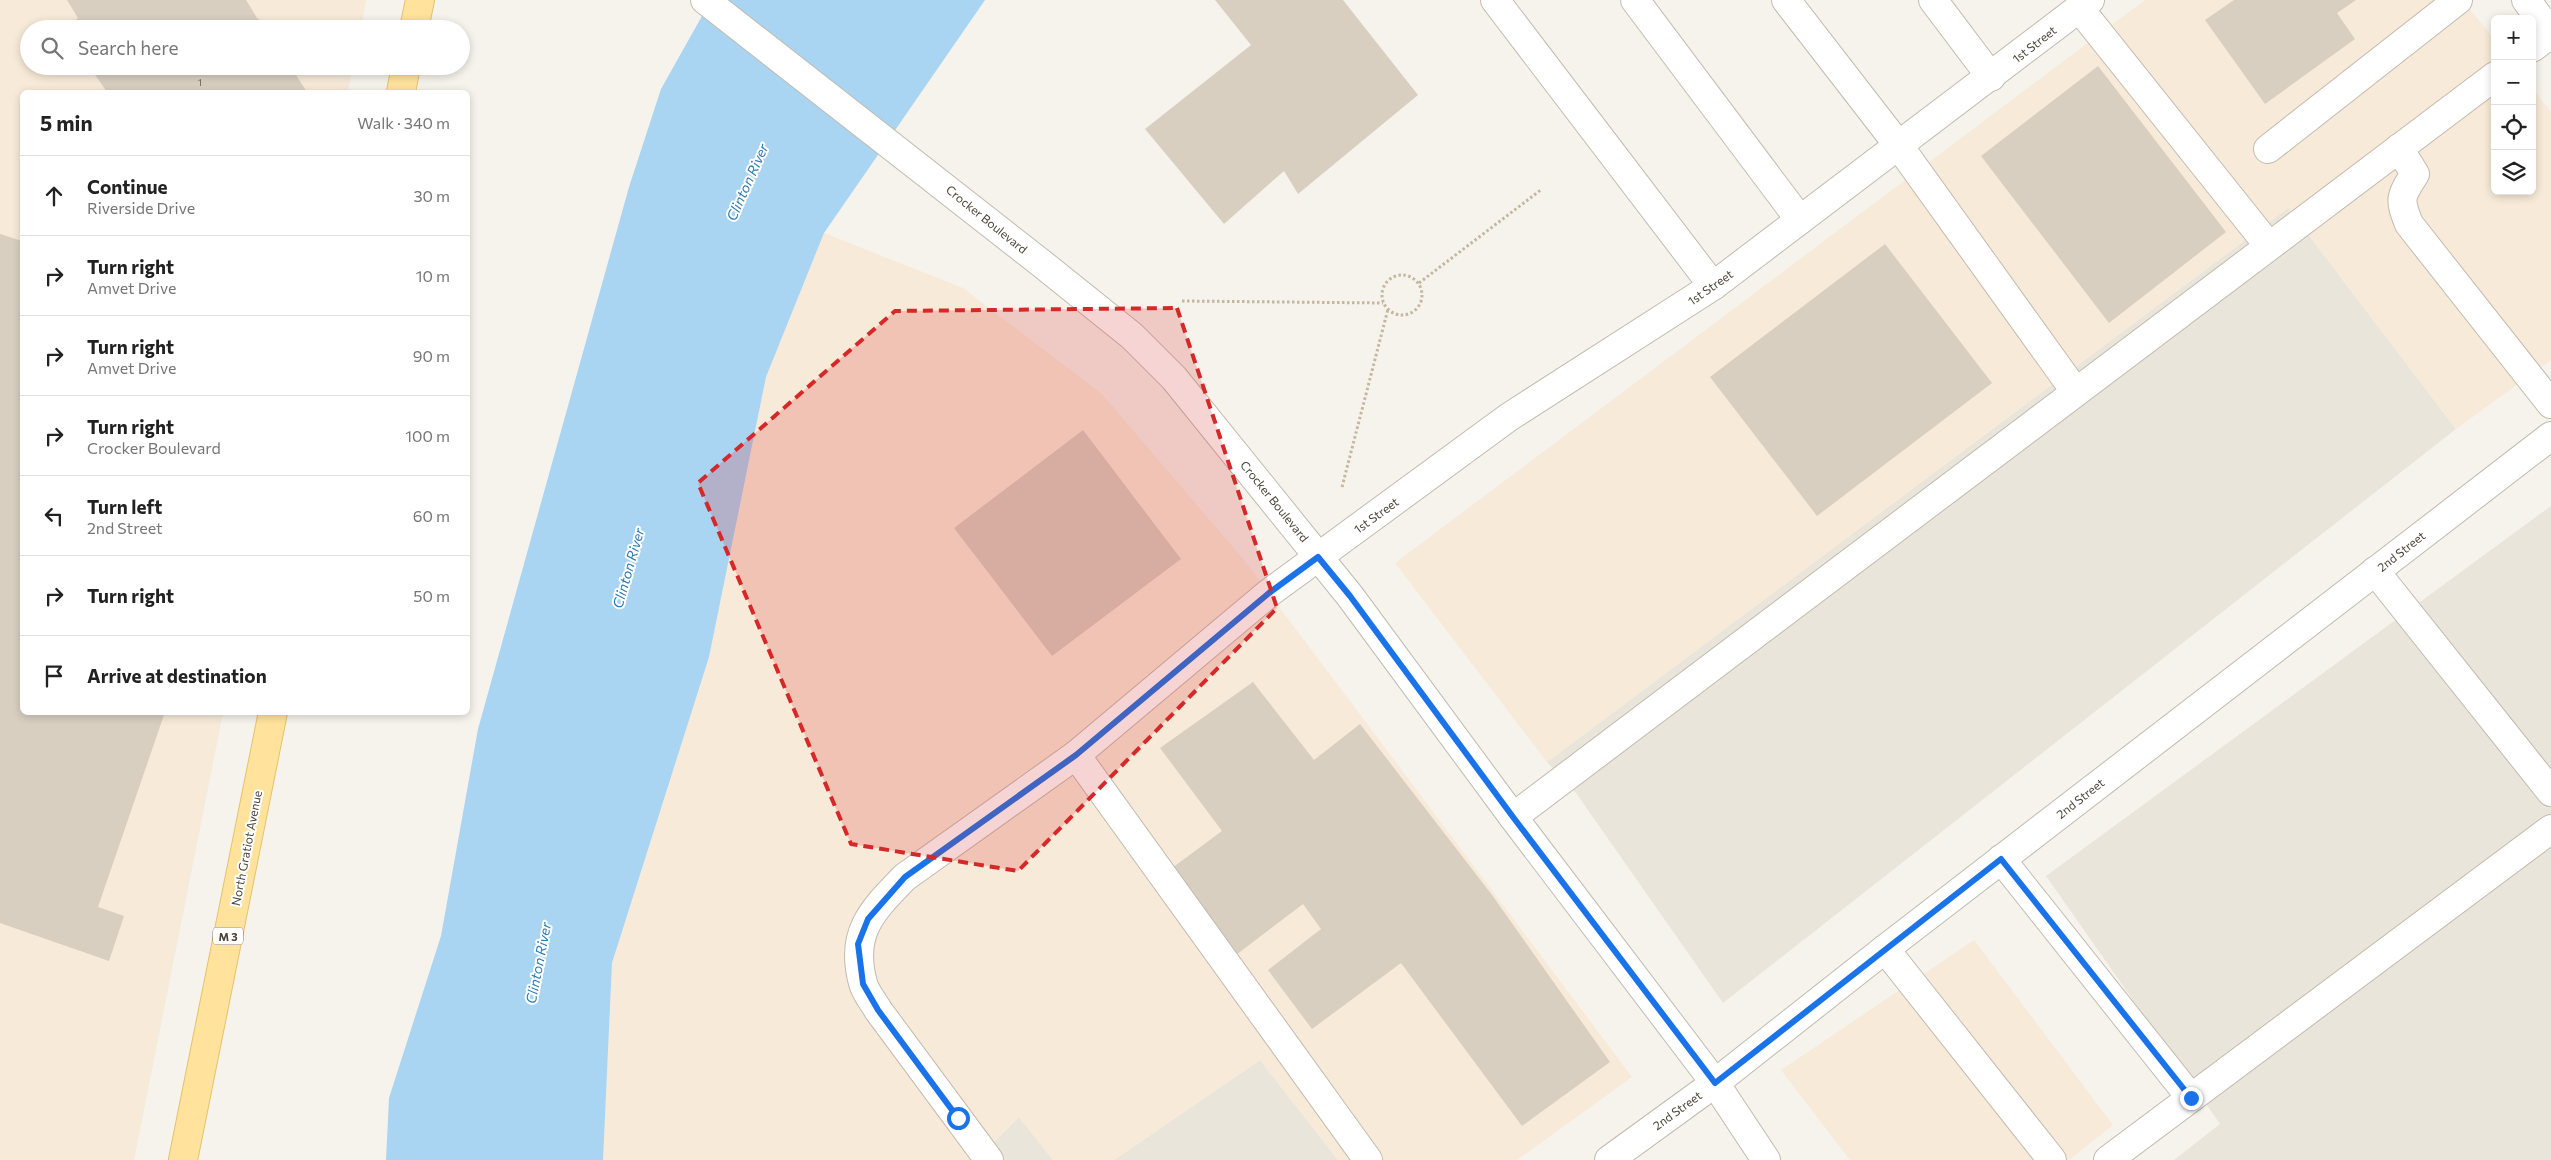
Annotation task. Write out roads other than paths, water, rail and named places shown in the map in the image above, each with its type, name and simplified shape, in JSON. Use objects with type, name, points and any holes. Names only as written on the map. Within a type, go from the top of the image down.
[{"type":"main road","points":[[416,20],[420,0]]},
{"type":"main road","points":[[401,90],[404,75]]},
{"type":"main road","name":"North Gratiot Avenue","points":[[183,1160],[272,715]]},
{"type":"street","name":"Crocker Boulevard","points":[[705,0],[950,190],[1132,336],[1174,378],[1350,596],[1513,817],[1715,1083],[1766,1160]]},
{"type":"street","points":[[1495,0],[1712,286]]},
{"type":"street","points":[[1634,0],[1800,220]]},
{"type":"street","points":[[1786,0],[1899,146],[2075,391]]},
{"type":"street","points":[[1933,0],[1991,77]]},
{"type":"street","points":[[2268,149],[2458,0]]},
{"type":"street","points":[[2526,0],[2551,34],[2536,45]]},
{"type":"street","points":[[2084,4],[2268,246]]},
{"type":"street","name":"1st Street","points":[[989,1160],[878,1010],[863,984],[858,944],[868,919],[905,877],[1076,755],[1269,593],[1509,417],[1712,286],[1991,77],[2084,4]]},
{"type":"street","points":[[1513,817],[2075,391],[2491,79]]},
{"type":"street","points":[[2399,148],[2416,174],[2405,190],[2401,203],[2409,224],[2551,404]]},
{"type":"street","name":"2nd Street","points":[[1609,1160],[1715,1083],[2001,859],[2551,436]]},
{"type":"street","points":[[2375,571],[2551,792]]},
{"type":"street","points":[[1076,755],[1368,1160]]},
{"type":"street","points":[[2108,1160],[2551,829]]},
{"type":"street","points":[[2001,859],[2191,1098]]},
{"type":"street","points":[[1885,949],[2052,1160]]},
{"type":"water","name":"Clinton River","points":[[711,0],[985,0],[824,233],[766,377],[709,657],[612,963],[603,1160],[386,1160],[389,1098],[441,936],[478,729],[629,187],[661,89]]}]
